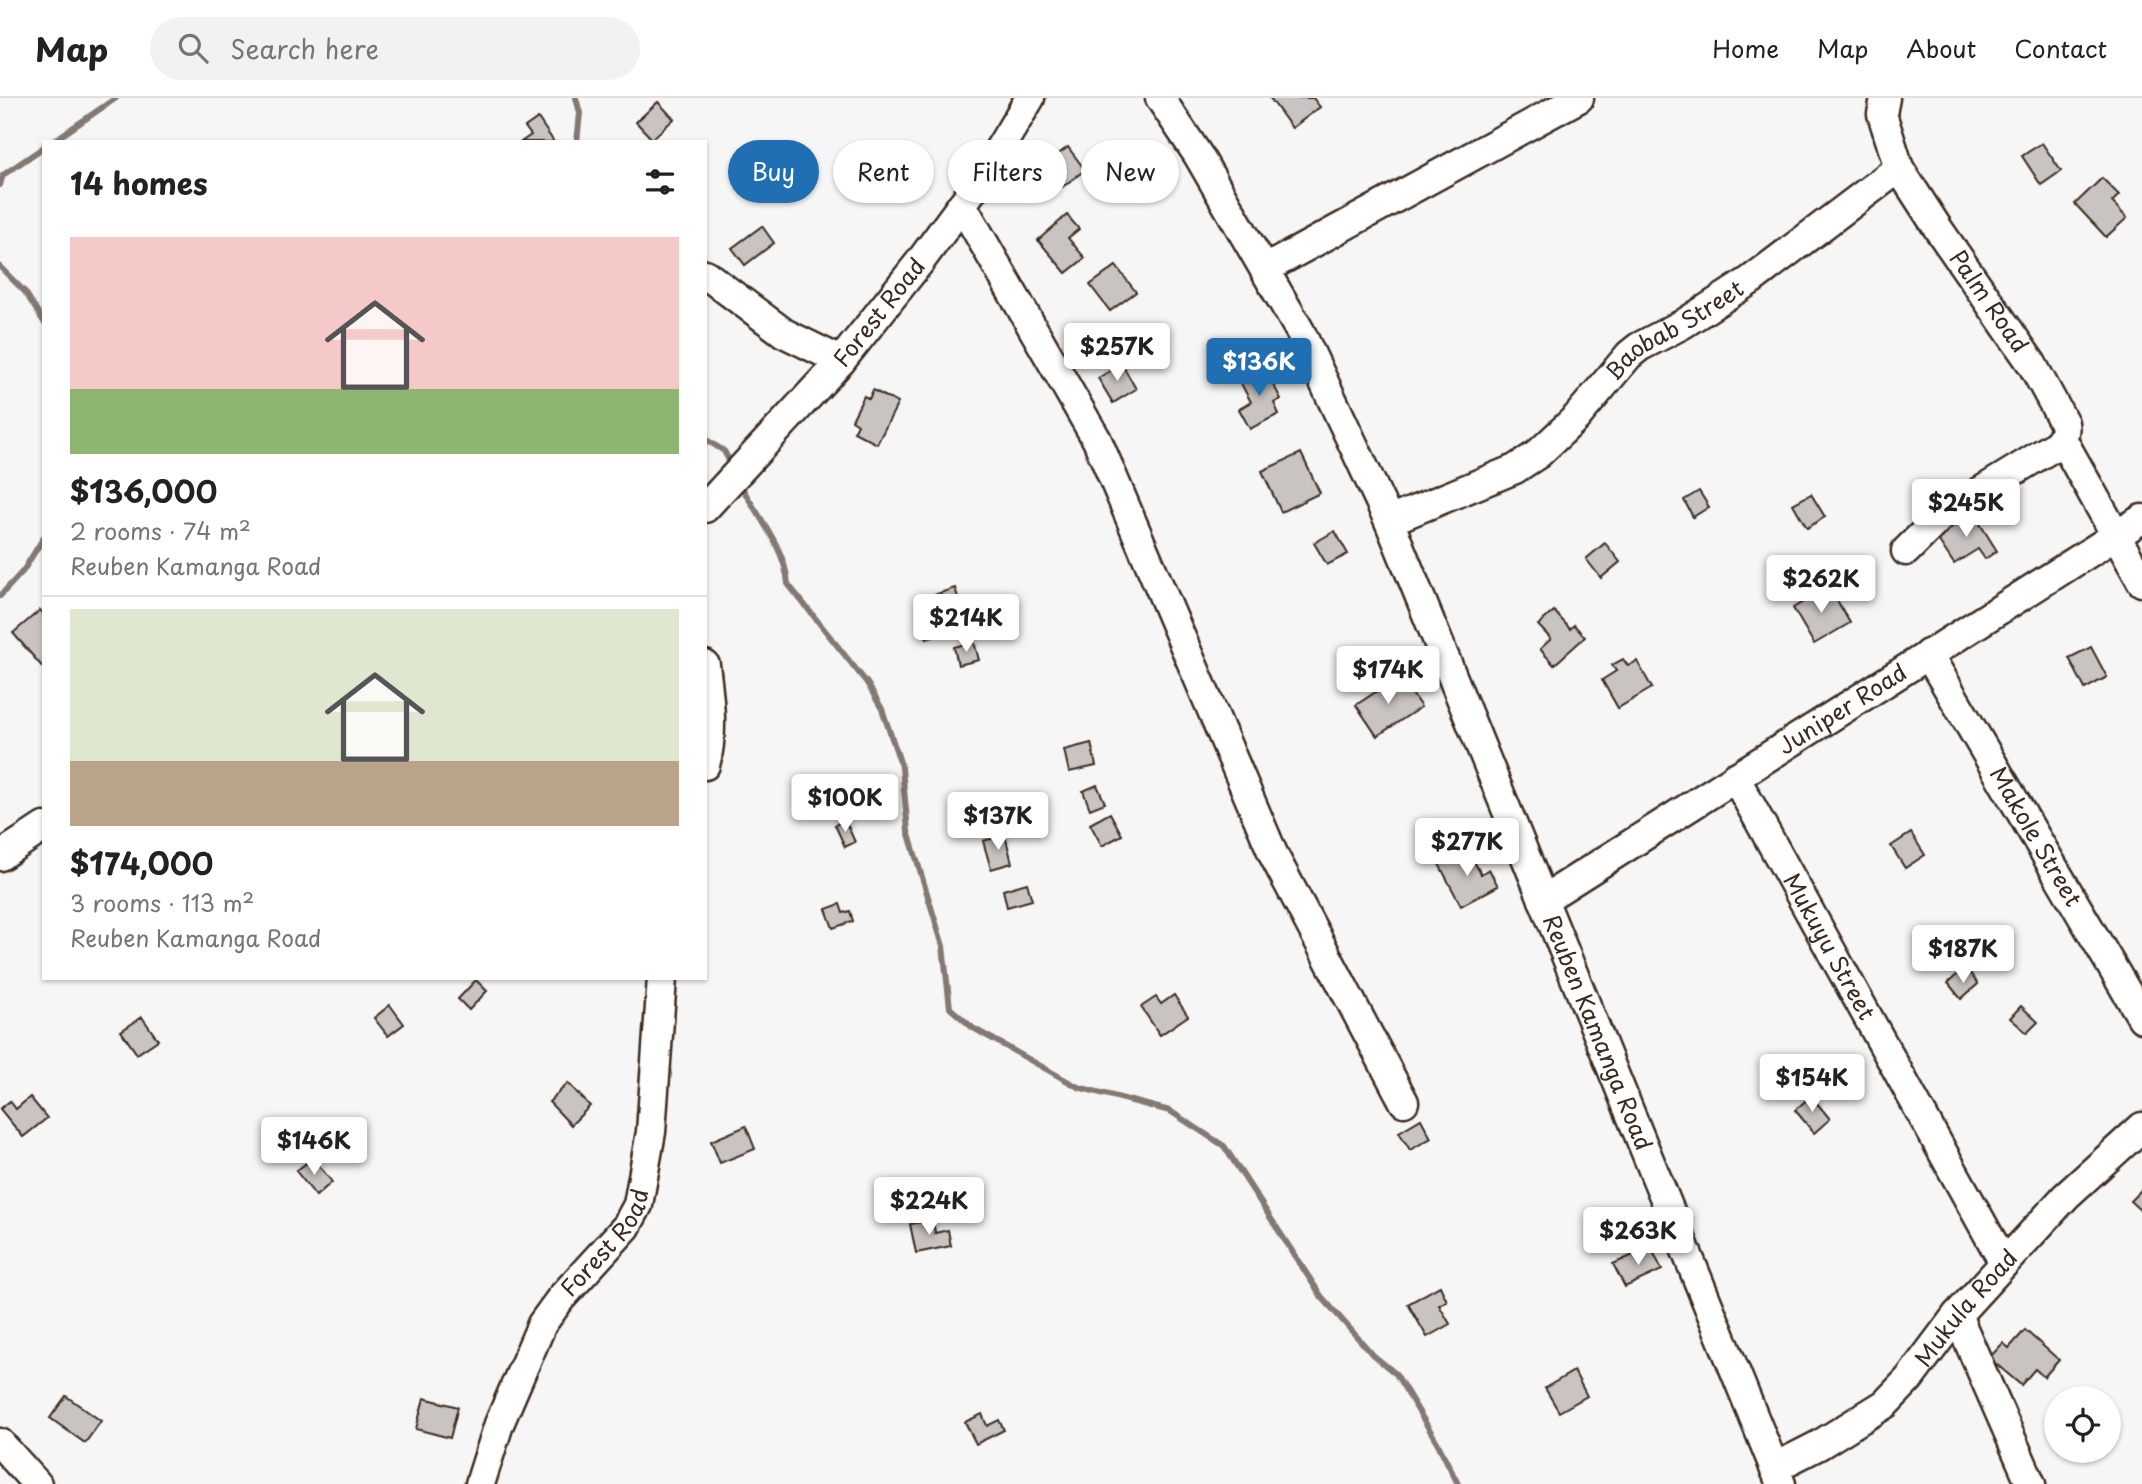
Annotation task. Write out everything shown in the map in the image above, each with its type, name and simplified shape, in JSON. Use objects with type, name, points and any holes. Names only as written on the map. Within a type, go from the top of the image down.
[{"type":"street","name":"Forest Road","points":[[707,506],[841,361],[919,263],[984,176],[1030,98]]},
{"type":"street","name":"Reuben Kamanga Road","points":[[1160,98],[1198,155],[1300,331],[1389,521],[1777,1476]]},
{"type":"street","points":[[1265,270],[1579,98]]},
{"type":"street","points":[[1879,103],[1899,167]]},
{"type":"street","name":"Palm Road","points":[[1899,167],[2032,364],[2064,423],[2066,432],[2062,439],[2142,582]]},
{"type":"street","name":"Baobab Street","points":[[1389,521],[1515,469],[1538,454],[1576,418],[1629,355],[1639,347],[1683,324],[1751,281],[1899,167]]},
{"type":"street","points":[[961,205],[1097,440],[1273,856],[1404,1102]]},
{"type":"street","points":[[707,275],[784,333],[841,361]]},
{"type":"street","points":[[1906,551],[1942,515],[2062,439]]},
{"type":"street","name":"Juniper Road","points":[[1543,900],[2142,519]]},
{"type":"street","name":"Makole Street","points":[[1928,654],[2142,1018]]},
{"type":"street","points":[[707,682],[710,737],[707,759]]},
{"type":"street","name":"Mukuyu Street","points":[[1735,777],[2004,1264]]},
{"type":"street","points":[[0,856],[42,828]]},
{"type":"street","name":"Forest Road","points":[[480,1484],[499,1424],[542,1324],[561,1298],[626,1227],[638,1205],[650,1132],[662,980]]},
{"type":"street","name":"Mukula Road","points":[[1777,1476],[1819,1445],[1885,1404],[1909,1379],[1956,1315],[2066,1196],[2142,1127]]},
{"type":"street","points":[[1956,1315],[2031,1484]]},
{"type":"street","points":[[0,1443],[37,1484]]},
{"type":"building","points":[[1270,98],[1313,98],[1320,107],[1292,128]]},
{"type":"building","points":[[658,102],[674,119],[652,139],[636,122]]},
{"type":"building","points":[[538,118],[553,140],[524,140],[531,135],[525,127]]},
{"type":"building","points":[[2042,143],[2061,171],[2041,185],[2022,156]]},
{"type":"building","points":[[1067,148],[1081,165],[1081,173],[1067,183]]},
{"type":"building","points":[[2102,178],[2119,195],[2112,202],[2127,218],[2106,237],[2075,204]]},
{"type":"building","points":[[1067,215],[1079,229],[1068,238],[1085,258],[1066,273],[1038,240]]},
{"type":"building","points":[[762,226],[774,243],[745,265],[732,248]]},
{"type":"building","points":[[1116,266],[1136,292],[1110,311],[1090,285]]},
{"type":"building","points":[[1122,364],[1136,389],[1113,403],[1098,378]]},
{"type":"building","points":[[1264,367],[1281,399],[1274,403],[1279,414],[1250,429],[1239,409],[1251,402],[1239,380]]},
{"type":"building","points":[[873,390],[898,403],[877,444],[854,432],[858,424],[852,420],[864,396],[869,399]]},
{"type":"building","points":[[1301,453],[1320,493],[1281,512],[1262,471]]},
{"type":"building","points":[[1699,491],[1709,507],[1693,517],[1684,500]]},
{"type":"building","points":[[1811,494],[1825,517],[1807,528],[1793,504]]},
{"type":"building","points":[[1972,511],[1997,551],[1985,559],[1978,549],[1954,564],[1935,535]]},
{"type":"building","points":[[1335,531],[1348,554],[1327,565],[1314,543]]},
{"type":"building","points":[[1605,543],[1620,562],[1601,578],[1586,559]]},
{"type":"building","points":[[955,588],[967,626],[927,639],[920,617],[936,612],[931,596]]},
{"type":"building","points":[[1830,588],[1850,623],[1814,644],[1793,608],[1803,602],[1799,595],[1808,590],[1813,599]]},
{"type":"building","points":[[40,610],[42,612],[42,667],[13,633]]},
{"type":"building","points":[[1554,611],[1570,629],[1574,625],[1585,637],[1554,665],[1540,649],[1551,639],[1538,625]]},
{"type":"building","points":[[974,642],[979,660],[958,665],[954,647]]},
{"type":"building","points":[[2091,647],[2107,677],[2085,689],[2069,658]]},
{"type":"building","points":[[1623,659],[1628,666],[1637,661],[1652,688],[1618,708],[1602,680],[1616,671],[1612,665]]},
{"type":"building","points":[[1400,676],[1421,707],[1377,736],[1356,705]]},
{"type":"building","points":[[1091,743],[1096,766],[1069,772],[1064,750]]},
{"type":"building","points":[[1097,785],[1105,803],[1090,809],[1083,791]]},
{"type":"building","points":[[1110,813],[1122,835],[1102,846],[1090,824]]},
{"type":"building","points":[[845,820],[855,842],[845,847],[835,825]]},
{"type":"building","points":[[1911,833],[1925,855],[1905,868],[1891,846]]},
{"type":"building","points":[[1005,835],[1012,863],[991,869],[983,841]]},
{"type":"building","points":[[1467,849],[1481,874],[1489,869],[1498,886],[1461,906],[1439,864]]},
{"type":"building","points":[[1027,883],[1032,900],[1007,907],[1003,890]]},
{"type":"building","points":[[840,904],[843,913],[850,911],[853,921],[833,928],[826,909]]},
{"type":"building","points":[[1960,972],[1965,978],[1970,973],[1978,984],[1961,999],[1948,983]]},
{"type":"building","points":[[476,980],[487,991],[469,1010],[458,999]]},
{"type":"building","points":[[1174,995],[1188,1016],[1160,1035],[1141,1007],[1156,997],[1161,1004]]},
{"type":"building","points":[[390,1005],[404,1024],[388,1036],[374,1018]]},
{"type":"building","points":[[2021,1006],[2038,1022],[2027,1033],[2010,1018]]},
{"type":"building","points":[[142,1017],[158,1040],[137,1054],[121,1031]]},
{"type":"building","points":[[568,1083],[590,1106],[571,1125],[549,1102]]},
{"type":"building","points":[[1811,1096],[1830,1119],[1814,1133],[1795,1110]]},
{"type":"building","points":[[30,1097],[47,1118],[23,1137],[0,1109],[10,1101],[16,1109]]},
{"type":"building","points":[[1421,1119],[1431,1138],[1410,1150],[1399,1132]]},
{"type":"building","points":[[746,1126],[755,1149],[720,1163],[711,1141]]},
{"type":"building","points":[[313,1158],[332,1182],[316,1196],[296,1171]]},
{"type":"building","points":[[2142,1189],[2142,1212],[2130,1201]]},
{"type":"building","points":[[933,1220],[935,1233],[948,1230],[951,1246],[916,1253],[910,1224]]},
{"type":"building","points":[[1651,1247],[1662,1270],[1625,1287],[1613,1264]]},
{"type":"building","points":[[1440,1286],[1447,1301],[1439,1305],[1450,1324],[1427,1337],[1408,1304]]},
{"type":"building","points":[[2025,1330],[2059,1360],[2044,1377],[2035,1369],[2021,1385],[1989,1358],[2003,1343],[2009,1348]]},
{"type":"building","points":[[1574,1371],[1587,1396],[1559,1412],[1545,1388]]},
{"type":"building","points":[[66,1396],[101,1421],[85,1443],[50,1418]]},
{"type":"building","points":[[424,1398],[458,1407],[450,1438],[416,1429]]},
{"type":"building","points":[[982,1414],[987,1426],[999,1420],[1004,1430],[976,1444],[965,1422]]},
{"type":"waterway","points":[[55,140],[116,98]]},
{"type":"waterway","points":[[576,98],[580,113],[577,140]]},
{"type":"waterway","points":[[0,185],[3,175],[42,148]]},
{"type":"waterway","points":[[0,267],[25,292],[42,319]]},
{"type":"waterway","points":[[707,440],[724,451],[732,466]]},
{"type":"waterway","points":[[739,482],[776,544],[786,570],[788,584],[867,683],[882,709],[902,768],[908,831],[943,946],[950,1008],[973,1028],[1078,1087],[1170,1111],[1224,1146],[1321,1296],[1373,1355],[1396,1374],[1437,1442],[1458,1484]]},
{"type":"waterway","points":[[0,596],[23,571],[42,540]]}]
